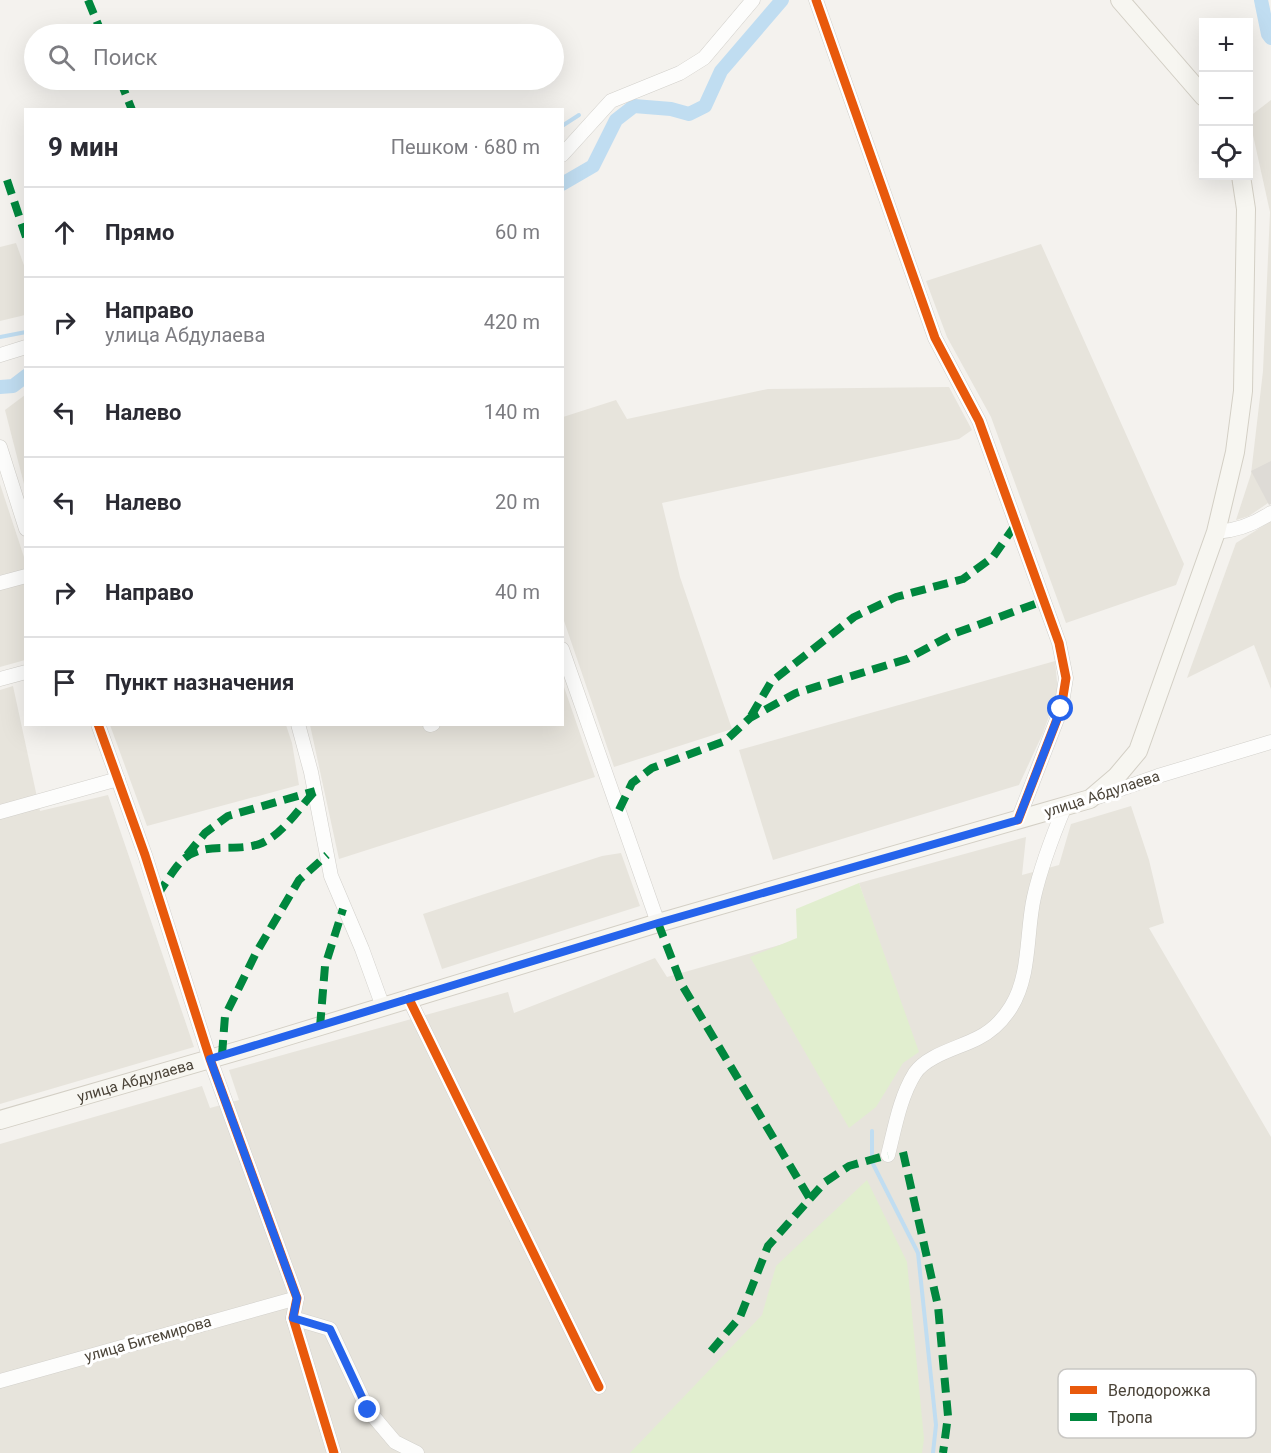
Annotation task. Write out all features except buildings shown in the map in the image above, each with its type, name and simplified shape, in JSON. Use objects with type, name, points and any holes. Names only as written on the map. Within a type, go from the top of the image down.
[{"type":"main road","points":[[1120,0],[1199,92]]},
{"type":"main road","points":[[1090,799],[1117,776],[1138,751],[1216,532],[1235,452],[1243,391],[1246,209],[1242,180]]},
{"type":"main road","name":"улица Абдулаева","points":[[0,1120],[658,923],[1090,799]]},
{"type":"street","points":[[564,153],[611,101],[680,73],[704,58],[753,0]]},
{"type":"street","points":[[816,0],[935,338],[979,421],[1059,643],[1066,678],[1061,709],[1018,820]]},
{"type":"street","points":[[0,355],[24,348]]},
{"type":"street","points":[[0,447],[24,523]]},
{"type":"street","points":[[1216,532],[1233,531],[1257,522],[1271,513]]},
{"type":"street","points":[[0,584],[24,577]]},
{"type":"street","points":[[564,660],[568,681],[658,923]]},
{"type":"street","points":[[0,679],[24,673]]},
{"type":"street","points":[[99,726],[145,855],[210,1059],[297,1298],[293,1318],[334,1453]]},
{"type":"street","points":[[299,726],[311,772],[331,876],[362,949],[383,1007]]},
{"type":"street","name":"улица Абдулаева","points":[[1090,799],[1271,742]]},
{"type":"street","points":[[0,812],[118,779]]},
{"type":"street","points":[[888,1155],[901,1102],[916,1071],[937,1056],[980,1037],[998,1025],[1012,1006],[1023,976],[1034,897],[1054,832],[1065,806]]},
{"type":"street","points":[[409,999],[599,1387]]},
{"type":"street","name":"улица Битемирова","points":[[0,1380],[297,1298]]},
{"type":"street","points":[[293,1318],[330,1329],[368,1410],[395,1442],[417,1453]]},
{"type":"shaded area","points":[[1271,100],[1271,501],[1249,516],[1236,520],[1251,474],[1263,371],[1270,212],[1253,135],[1253,114]]},
{"type":"shaded area","points":[[16,243],[24,265],[24,315],[0,321],[0,247]]},
{"type":"shaded area","points":[[1041,244],[1184,564],[1176,585],[1066,623],[991,417],[947,337],[926,281]]},
{"type":"shaded area","points":[[949,387],[972,430],[959,439],[662,503],[680,577],[732,729],[614,767],[564,621],[564,417],[616,400],[627,419],[768,389]]},
{"type":"shaded area","points":[[24,396],[24,484],[5,410]]},
{"type":"shaded area","points":[[0,484],[24,557],[24,660],[0,667]]},
{"type":"shaded area","points":[[1271,521],[1271,689],[1254,645],[1187,678],[1236,543]]},
{"type":"shaded area","points":[[1055,661],[1058,691],[1043,733],[1019,785],[773,860],[739,750]]},
{"type":"shaded area","points":[[13,686],[40,811],[108,795],[194,1047],[0,1104],[0,690]]},
{"type":"shaded area","points":[[564,687],[595,777],[339,859],[310,726],[564,726]]},
{"type":"shaded area","points":[[110,726],[286,726],[292,743],[299,785],[147,826]]},
{"type":"shaded area","points":[[1131,806],[1149,860],[1164,923],[1149,928],[1271,1137],[1271,1453],[0,1453],[0,1144],[202,1086],[210,1108],[239,1100],[229,1070],[508,992],[514,1013],[655,958],[667,977],[871,919],[859,883],[1026,837],[1022,875],[1059,865],[1071,824]]},
{"type":"shaded area","points":[[621,853],[640,906],[442,969],[423,914],[602,856]]},
{"type":"green space","points":[[859,883],[919,1052],[903,1063],[876,1107],[849,1128],[750,957],[797,938],[796,909]]},
{"type":"green space","points":[[867,1180],[907,1262],[924,1439],[922,1453],[630,1453],[762,1315],[776,1266]]},
{"type":"waterway","points":[[564,183],[593,166],[616,120],[634,106],[671,109],[689,114],[705,106],[721,71],[782,0]]},
{"type":"waterway","points":[[1261,0],[1268,34],[1271,38]]},
{"type":"waterway","points":[[564,125],[579,115]]},
{"type":"waterway","points":[[0,337],[24,332]]},
{"type":"waterway","points":[[0,387],[13,386],[24,378]]},
{"type":"waterway","points":[[872,1131],[872,1162],[918,1253],[936,1425],[933,1453]]},
{"type":"marked path","points":[[88,0],[98,24]]},
{"type":"marked path","points":[[124,90],[131,108]]},
{"type":"marked path","points":[[7,180],[24,231]]},
{"type":"marked path","points":[[751,716],[771,682],[854,617],[896,597],[963,579],[993,557],[1016,524]]},
{"type":"marked path","points":[[619,810],[632,783],[652,768],[725,741],[750,718],[796,693],[907,659],[953,634],[1043,601]]},
{"type":"marked path","points":[[187,855],[205,833],[228,816],[315,791]]},
{"type":"marked path","points":[[157,895],[185,858],[203,850],[253,846],[270,839],[284,827],[315,791]]},
{"type":"marked path","points":[[222,1055],[225,1016],[256,953],[299,880],[327,855]]},
{"type":"marked path","points":[[320,1027],[325,966],[343,909]]},
{"type":"marked path","points":[[658,923],[682,985],[810,1199]]},
{"type":"marked path","points":[[903,1152],[938,1306],[948,1416],[943,1453]]},
{"type":"marked path","points":[[711,1351],[740,1317],[768,1246],[825,1182],[849,1166],[888,1155]]},
{"type":"cycle path","points":[[816,0],[935,338],[979,421],[1059,643],[1066,678],[1061,709],[1018,820]]},
{"type":"cycle path","points":[[99,726],[145,855],[210,1059],[297,1298],[293,1318],[334,1453]]},
{"type":"cycle path","points":[[409,999],[599,1387]]},
{"type":"route","points":[[368,1410],[330,1329],[293,1318],[297,1298],[210,1059],[658,923],[1018,820],[1061,709]]}]
